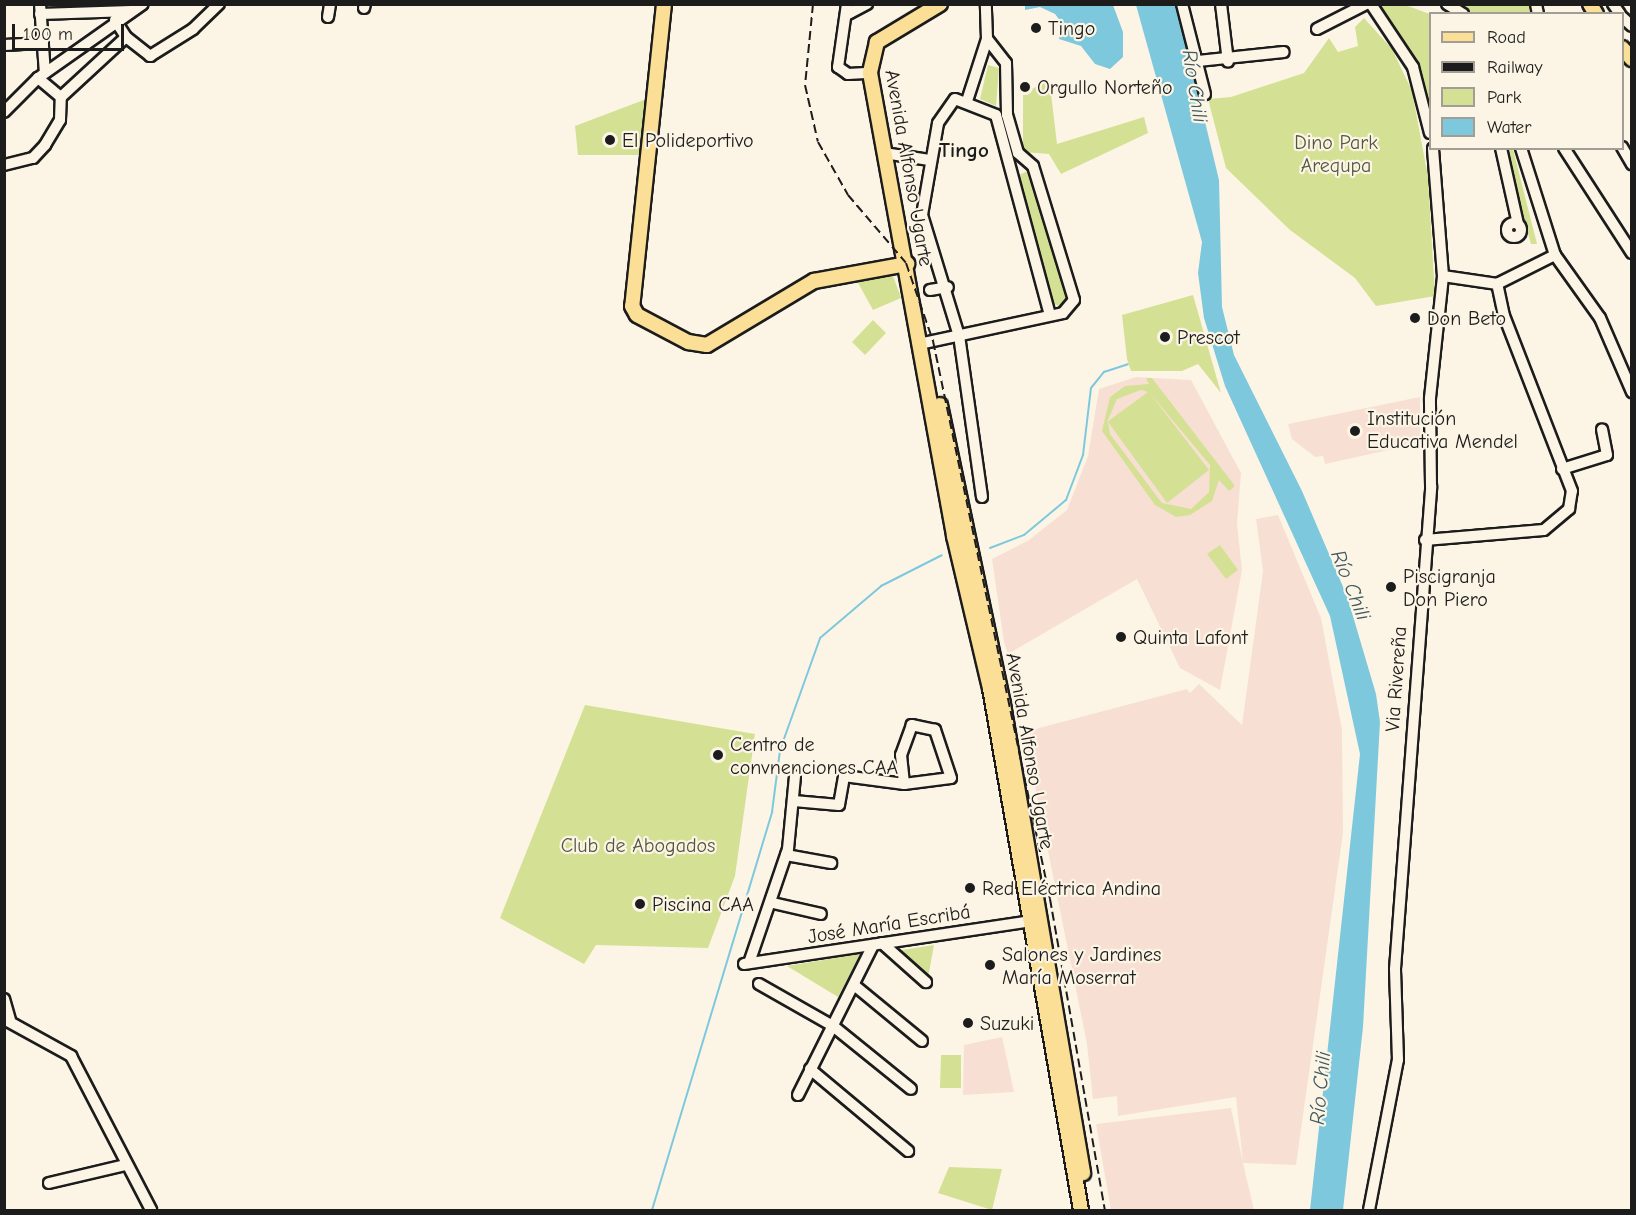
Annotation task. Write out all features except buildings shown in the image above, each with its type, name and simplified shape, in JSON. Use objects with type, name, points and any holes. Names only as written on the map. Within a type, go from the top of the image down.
[{"type":"main road","points":[[664,4],[632,306],[637,315],[688,342],[707,345],[814,281],[907,264]]},
{"type":"main road","name":"Avenida Alfonso Ugarte","points":[[940,4],[877,42],[870,73],[964,554],[1004,704],[1033,921],[1081,1210]]},
{"type":"main road","name":"Avenida Alfonso Ugarte","points":[[1033,921],[1090,1210]]},
{"type":"street","points":[[4,112],[42,75],[115,20],[143,4]]},
{"type":"street","points":[[115,20],[126,37],[150,56],[193,29],[219,4]]},
{"type":"street","points":[[328,17],[330,4]]},
{"type":"street","points":[[867,4],[846,10],[838,67],[848,74],[870,73]]},
{"type":"street","points":[[967,101],[987,39],[986,4]]},
{"type":"street","points":[[1182,4],[1205,94]]},
{"type":"street","points":[[1221,4],[1228,62]]},
{"type":"street","points":[[1317,29],[1366,4]]},
{"type":"street","points":[[1371,4],[1413,68],[1429,114]]},
{"type":"street","points":[[1447,4],[1460,12]]},
{"type":"street","points":[[4,165],[33,158],[45,145],[60,120],[61,97],[42,75],[43,43],[40,9],[131,11]]},
{"type":"street","points":[[61,97],[126,37]]},
{"type":"street","points":[[987,39],[1006,63],[1001,115],[1007,163],[1050,315]]},
{"type":"street","points":[[4,45],[43,43]]},
{"type":"street","points":[[1198,61],[1228,62],[1284,52]]},
{"type":"street","points":[[924,344],[959,336],[1063,312],[1074,300],[1072,287],[1033,166],[1022,156],[1001,115],[967,101],[955,99],[946,110],[929,160],[922,215],[948,287],[959,336],[982,497]]},
{"type":"street","points":[[1624,148],[1632,164]]},
{"type":"street","name":"Via Rivereña","points":[[1369,1210],[1398,1060],[1394,990],[1425,540],[1431,486],[1430,398],[1443,276],[1433,150]]},
{"type":"street","points":[[1501,150],[1518,224]]},
{"type":"street","points":[[1522,150],[1555,255],[1600,318],[1632,392]]},
{"type":"street","points":[[1565,150],[1632,253]]},
{"type":"street","points":[[884,153],[929,160]]},
{"type":"street","points":[[1007,163],[1022,156]]},
{"type":"street","points":[[1443,276],[1497,284],[1555,255]]},
{"type":"street","points":[[1425,540],[1545,530],[1569,509],[1572,490],[1504,316],[1497,284]]},
{"type":"street","points":[[930,290],[948,287]]},
{"type":"street","points":[[1562,469],[1607,455],[1602,429]]},
{"type":"street","points":[[794,801],[839,805],[844,776],[904,784],[951,778],[935,730],[912,725],[901,755],[904,784]]},
{"type":"street","points":[[795,776],[794,801],[786,855],[773,903],[821,914]]},
{"type":"street","points":[[786,855],[831,862]]},
{"type":"street","name":"José María Escribá","points":[[773,903],[747,964],[1033,921]]},
{"type":"street","points":[[798,1095],[854,985],[878,944],[927,982]]},
{"type":"street","points":[[759,984],[833,1026],[911,1089]]},
{"type":"street","points":[[854,985],[922,1041]]},
{"type":"street","points":[[4,999],[7,1019],[71,1056],[151,1210]]},
{"type":"street","points":[[810,1069],[908,1151]]},
{"type":"street","points":[[49,1183],[126,1165]]},
{"type":"shaded area","points":[[1136,377],[1191,380],[1241,473],[1237,524],[1242,570],[1220,690],[1180,668],[1137,579],[1008,654],[1004,642],[992,559],[1029,540],[1067,510],[1088,456],[1099,389]]},
{"type":"shaded area","name":"Institución Educativa Mendel","points":[[1420,397],[1420,443],[1325,464],[1323,456],[1315,457],[1292,439],[1288,424]]},
{"type":"shaded area","points":[[1278,515],[1321,618],[1342,730],[1343,833],[1296,1165],[1243,1163],[1254,1210],[1111,1210],[1096,1124],[1231,1108],[1243,1162],[1236,1097],[1118,1116],[1117,1096],[1093,1099],[1087,1044],[1024,732],[1187,689],[1190,693],[1199,684],[1242,725],[1263,571],[1256,519]]},
{"type":"shaded area","points":[[1002,1037],[1014,1092],[963,1095],[964,1045]]},
{"type":"green space","points":[[1376,5],[1405,5],[1429,14],[1429,105],[1415,65]]},
{"type":"green space","points":[[1461,5],[1529,5],[1530,12],[1470,12]]},
{"type":"green space","name":"Dino Park Arequpa","points":[[1364,18],[1392,49],[1412,91],[1428,177],[1435,296],[1376,306],[1355,278],[1290,230],[1226,168],[1208,99],[1231,97],[1304,73],[1329,38],[1338,52],[1358,46],[1355,27]]},
{"type":"green space","points":[[988,65],[999,68],[996,106],[980,99]]},
{"type":"green space","points":[[1043,82],[1050,85],[1057,144],[1144,117],[1148,133],[1061,174],[1049,154],[1023,152],[1023,95]]},
{"type":"green space","name":"El Polideportivo","points":[[649,98],[643,155],[578,155],[575,126]]},
{"type":"green space","points":[[1504,150],[1513,150],[1537,244],[1531,244]]},
{"type":"green space","points":[[1030,170],[1068,298],[1062,307],[1052,303],[1014,177]]},
{"type":"green space","points":[[892,273],[901,298],[873,310],[857,281]]},
{"type":"green space","name":"Prescot","points":[[1193,295],[1221,393],[1198,364],[1182,371],[1131,371],[1127,359],[1122,315]]},
{"type":"green space","points":[[873,320],[886,333],[865,355],[852,342]]},
{"type":"green space","points":[[1146,378],[1152,378],[1235,486],[1229,491],[1219,480],[1212,501],[1190,515],[1176,517],[1155,505],[1102,431],[1110,397],[1125,386],[1149,384]],"holes":[[[1141,390],[1148,392],[1107,422],[1117,399]],[[1149,392],[1210,465],[1209,492],[1191,509],[1162,503],[1110,434],[1108,422],[1167,503],[1209,470]]]},
{"type":"green space","points":[[1220,545],[1238,570],[1226,579],[1207,554]]},
{"type":"green space","name":"Club de Abogados","points":[[585,705],[755,734],[735,876],[708,948],[596,945],[584,964],[500,918]]},
{"type":"green space","points":[[934,945],[928,978],[896,951]]},
{"type":"green space","points":[[860,954],[838,997],[787,966]]},
{"type":"green space","points":[[941,1055],[961,1055],[961,1088],[940,1088]]},
{"type":"green space","points":[[949,1167],[1002,1169],[992,1210],[938,1193]]},
{"type":"water","points":[[1025,5],[1113,5],[1123,32],[1123,57],[1110,69],[1095,64],[1081,46],[1059,39],[1061,22],[1055,14],[1040,7],[1025,10]]},
{"type":"water","name":"Río Chili","points":[[1136,5],[1177,5],[1219,180],[1222,307],[1234,355],[1302,491],[1347,596],[1376,694],[1380,722],[1363,1027],[1343,1210],[1310,1210],[1360,754],[1330,616],[1225,386],[1204,318],[1198,273],[1202,242]]},
{"type":"waterway","points":[[990,548],[1024,535],[1066,500],[1083,455],[1091,388],[1104,372],[1128,364]]},
{"type":"waterway","points":[[652,1210],[772,812],[780,750],[820,638],[881,586],[942,555]]},
{"type":"railway","points":[[813,4],[805,85],[818,142],[848,195],[906,263],[933,341],[1050,899],[1105,1210]]},
{"type":"place","name":"Tingo","points":[[1036,28]]},
{"type":"place","name":"Orgullo Norteño","points":[[1025,87]]},
{"type":"place","name":"El Polideportivo","points":[[610,140]]},
{"type":"place","name":"Don Beto","points":[[1415,318]]},
{"type":"place","name":"Prescot","points":[[1165,337]]},
{"type":"place","name":"Institución Educativa Mendel","points":[[1355,431]]},
{"type":"place","name":"Piscigranja Don Piero","points":[[1391,587]]},
{"type":"place","name":"Quinta Lafont","points":[[1121,637]]},
{"type":"place","name":"Centro de convnenciones CAA","points":[[718,755]]},
{"type":"place","name":"Red Eléctrica Andina","points":[[970,888]]},
{"type":"place","name":"Piscina CAA","points":[[640,904]]},
{"type":"place","name":"Salones y Jardines María Moserrat","points":[[990,965]]},
{"type":"place","name":"Suzuki","points":[[968,1023]]},
{"type":"district","name":"Tingo","points":[[964,150]]}]
